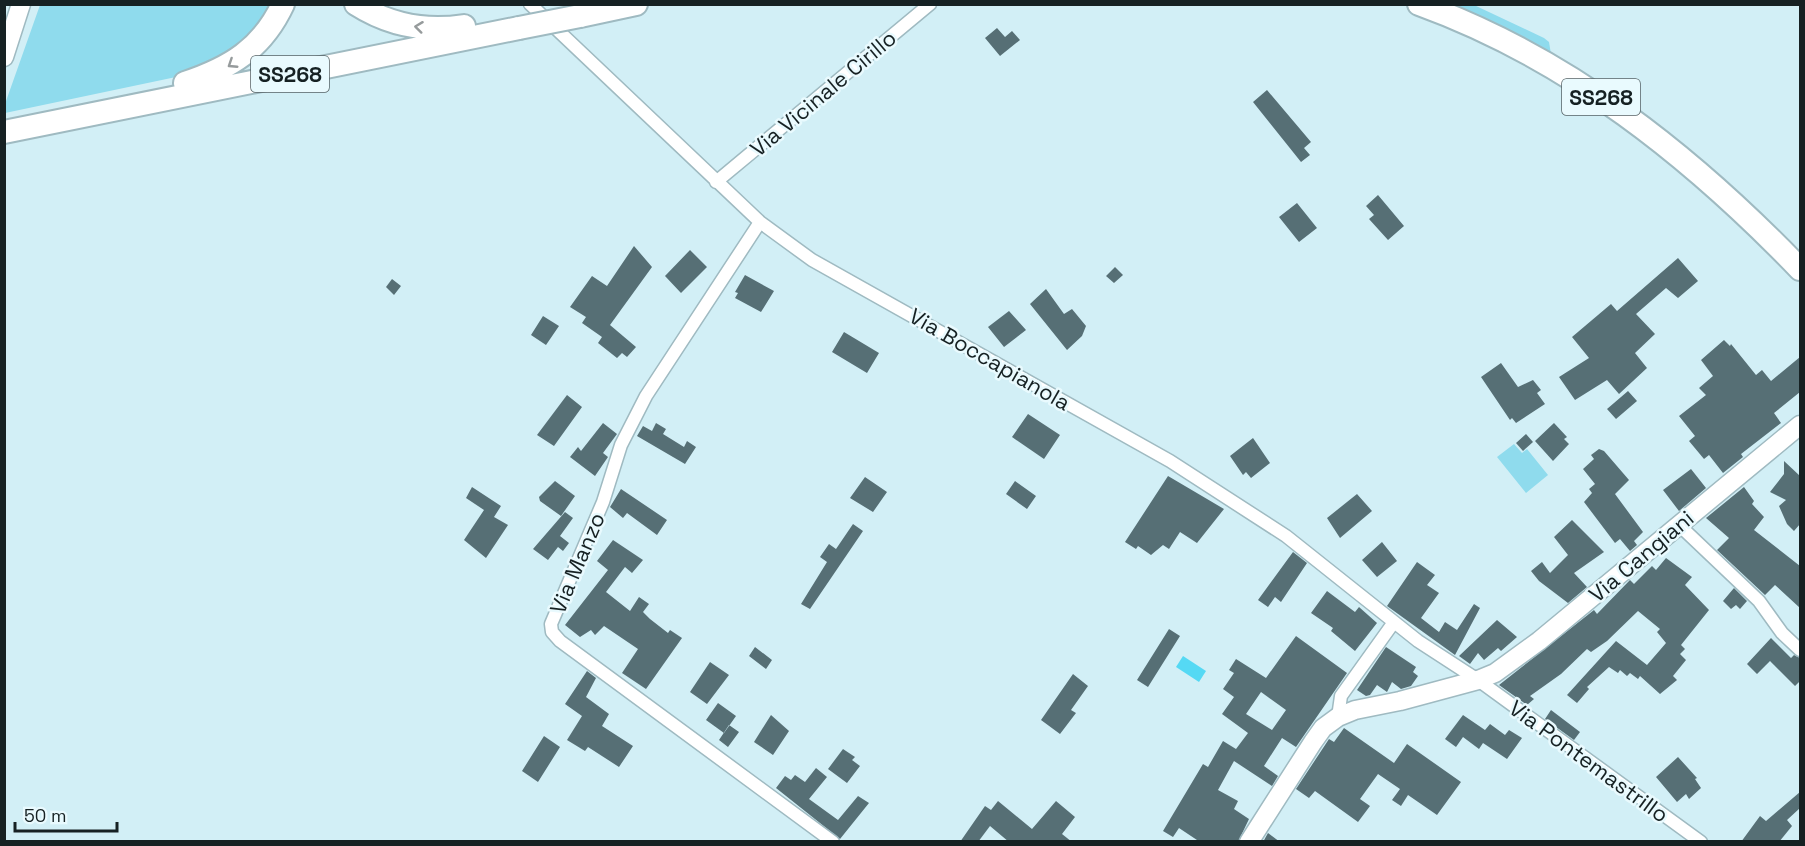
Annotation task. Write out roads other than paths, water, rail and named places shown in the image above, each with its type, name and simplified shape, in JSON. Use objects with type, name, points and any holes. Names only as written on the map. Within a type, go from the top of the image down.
[{"type":"highway","points":[[61,121],[116,98],[184,84],[220,72],[244,56],[264,36],[283,4]]},
{"type":"highway","points":[[356,4],[378,18],[415,28],[443,29],[479,24],[519,28]]},
{"type":"highway","name":"SS268","points":[[4,132],[636,4]]},
{"type":"highway","name":"SS268","points":[[1419,4],[1484,30],[1578,82],[1669,146],[1760,226],[1800,269]]},
{"type":"street","points":[[4,57],[21,4]]},
{"type":"street","name":"Via Boccapianola","points":[[530,4],[760,222],[812,260],[1161,456],[1215,489],[1286,536],[1394,622],[1478,680]]},
{"type":"street","name":"Via Vicinale Cirillo","points":[[716,182],[930,4]]},
{"type":"street","name":"Via Manzo","points":[[760,222],[646,396],[633,420],[621,445],[595,522],[551,624],[552,632],[560,641],[833,842]]},
{"type":"street","name":"Via Cangiani","points":[[1338,717],[1355,710],[1400,701],[1478,680],[1495,673],[1539,641],[1800,425]]},
{"type":"street","points":[[1678,524],[1759,601],[1782,633],[1800,650]]},
{"type":"street","points":[[1249,842],[1313,742],[1323,728],[1338,717],[1341,696],[1394,622]]},
{"type":"street","name":"Via Pontemastrillo","points":[[1478,680],[1701,842]]}]
